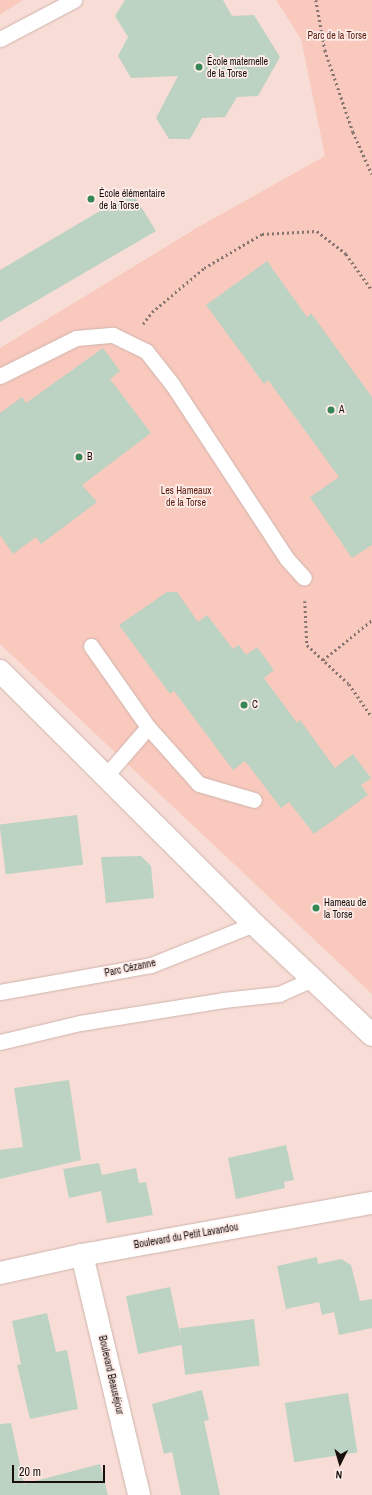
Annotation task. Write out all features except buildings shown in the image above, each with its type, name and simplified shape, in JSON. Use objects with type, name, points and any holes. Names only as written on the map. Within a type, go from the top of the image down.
[{"type":"street","points":[[0,671],[104,778],[311,980],[372,1035]]},
{"type":"street","name":"Boulevard du Petit Lavandou","points":[[0,1273],[82,1255],[372,1203]]},
{"type":"street","name":"Boulevard Beauséjour","points":[[82,1255],[139,1495]]},
{"type":"lane","points":[[0,39],[74,0]]},
{"type":"lane","points":[[0,376],[76,338],[113,335],[146,352],[172,384],[287,559],[304,578]]},
{"type":"lane","points":[[91,646],[148,727],[199,784],[254,800]]},
{"type":"lane","points":[[104,778],[148,727]]},
{"type":"lane","name":"Parc Cézanne","points":[[0,992],[151,965],[254,924]]},
{"type":"lane","points":[[0,1042],[88,1022],[222,1000],[279,994],[311,980]]},
{"type":"path","points":[[316,0],[325,50],[353,132],[372,174]]},
{"type":"path","points":[[129,343],[152,312],[204,268],[262,234],[317,231],[346,254],[372,290]]},
{"type":"path","points":[[304,578],[307,645],[349,684],[372,717]]},
{"type":"path","points":[[323,660],[372,620]]},
{"type":"green space","points":[[0,0],[23,0],[0,15]]},
{"type":"green space","name":"Les Hameaux de la Torse","points":[[276,0],[372,0],[372,994],[0,644],[0,348],[200,226],[325,156],[301,39]]},
{"type":"place","name":"École maternelle de la Torse","points":[[199,67]]},
{"type":"place","name":"École élémentaire de la Torse","points":[[91,199]]},
{"type":"place","name":"A","points":[[331,410]]},
{"type":"place","name":"B","points":[[79,457]]},
{"type":"place","name":"C","points":[[244,705]]},
{"type":"place","name":"Hameau de la Torse","points":[[316,908]]},
{"type":"park label","name":"Parc de la Torse","points":[[337,36]]}]
